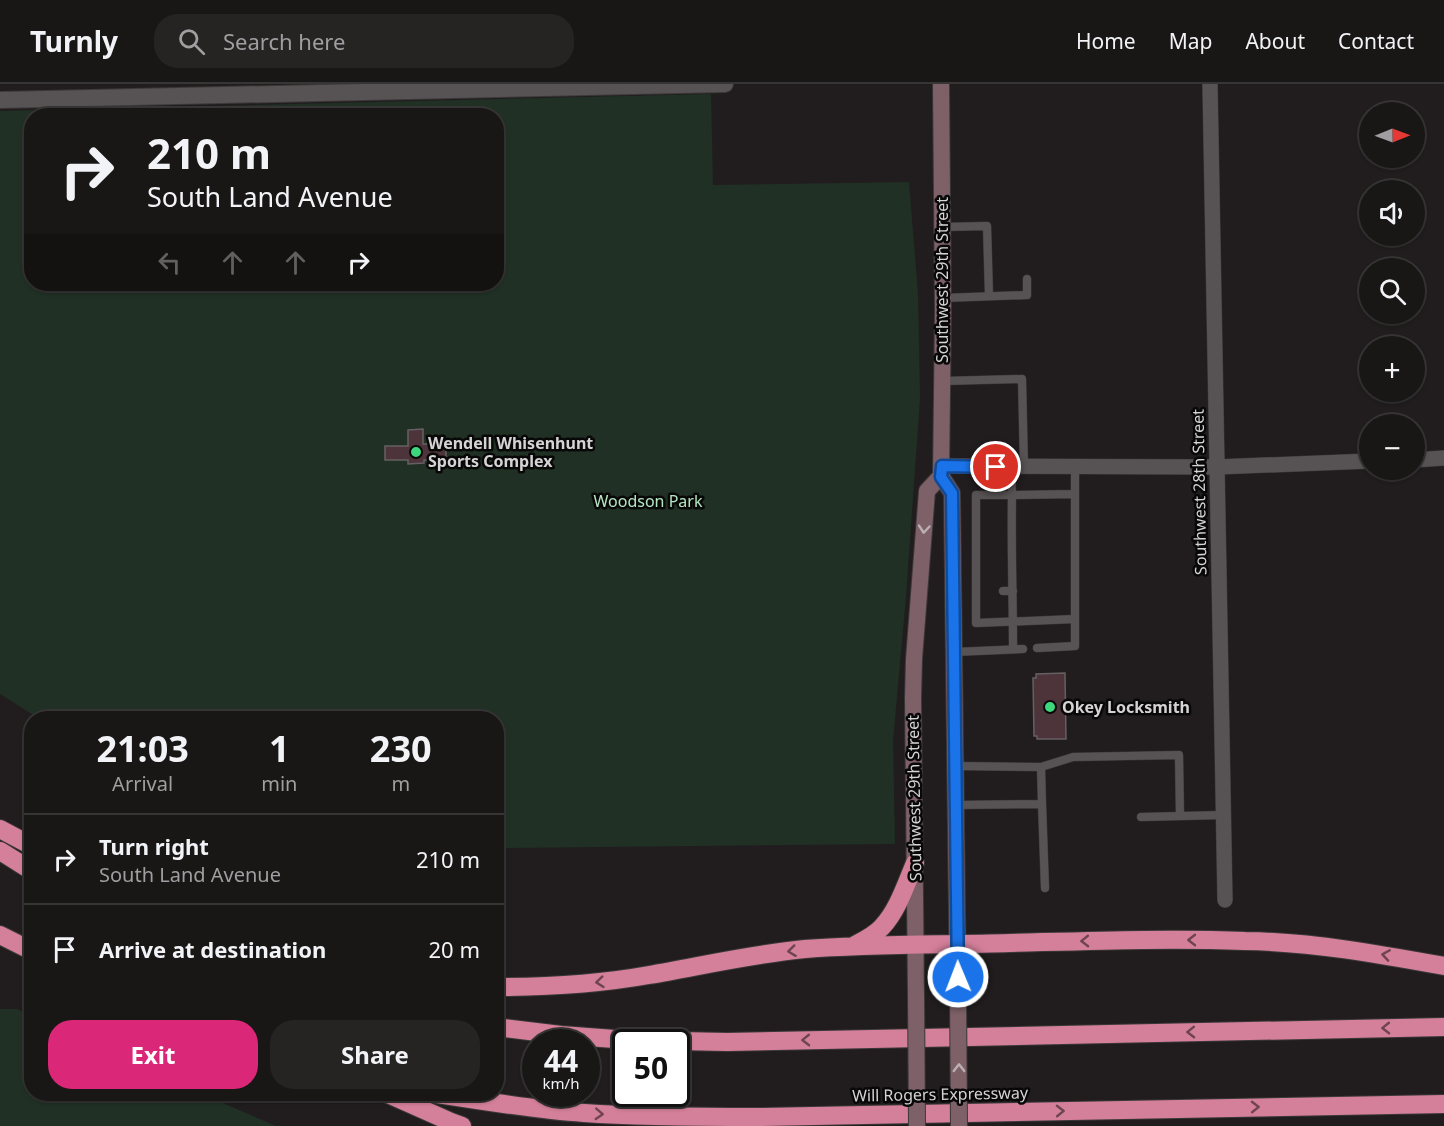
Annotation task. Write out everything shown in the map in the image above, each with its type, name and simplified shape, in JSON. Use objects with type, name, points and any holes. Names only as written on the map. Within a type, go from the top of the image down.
[{"type":"highway","points":[[0,829],[24,842]]},
{"type":"highway","points":[[0,851],[24,866]]},
{"type":"highway","points":[[851,947],[872,936],[891,916],[915,863]]},
{"type":"highway","points":[[0,935],[24,947]]},
{"type":"highway","points":[[504,987],[557,986],[600,982],[756,955],[805,949],[957,944],[1247,940],[1329,947],[1444,966]]},
{"type":"highway","points":[[504,1028],[628,1040],[727,1042],[1444,1027]]},
{"type":"highway","points":[[404,1101],[462,1126]]},
{"type":"highway","name":"Will Rogers Expressway","points":[[482,1101],[582,1113],[666,1117],[1444,1104]]},
{"type":"main road","name":"Southwest 29th Street","points":[[941,84],[943,298],[941,471],[952,493],[959,1126]]},
{"type":"main road","name":"Southwest 29th Street","points":[[917,1126],[914,659],[927,491],[941,471]]},
{"type":"street","points":[[0,100],[725,84]]},
{"type":"street","name":"Southwest 28th Street","points":[[1210,84],[1225,900]]},
{"type":"street","points":[[1425,459],[1444,458]]},
{"type":"street","points":[[941,471],[1018,467],[1217,467],[1359,461]]},
{"type":"lane","points":[[942,227],[987,226],[989,296]]},
{"type":"lane","points":[[943,298],[1027,295],[1027,279]]},
{"type":"lane","points":[[943,381],[1022,379],[1018,467],[1007,534],[1008,571],[1012,591],[1013,649]]},
{"type":"lane","points":[[1037,648],[1075,646],[1075,467]]},
{"type":"lane","points":[[1074,494],[976,495],[981,534],[981,592],[976,623],[1075,619]]},
{"type":"lane","points":[[1004,591],[1012,591]]},
{"type":"lane","points":[[954,652],[1023,649]]},
{"type":"lane","points":[[955,766],[1041,767],[1073,757],[1179,755],[1180,816]]},
{"type":"lane","points":[[1041,767],[1045,888]]},
{"type":"lane","points":[[956,806],[1042,804]]},
{"type":"lane","points":[[1141,817],[1223,814]]},
{"type":"green space","name":"Woodson Park","points":[[711,94],[713,185],[909,182],[918,294],[920,398],[893,741],[895,844],[504,848],[504,711],[27,711],[0,694],[0,111],[24,110],[24,291],[504,291],[504,108],[125,108]]},
{"type":"green space","points":[[0,1009],[17,1009],[24,1012],[24,1101],[218,1101],[276,1126],[0,1126]]},
{"type":"building","points":[[423,429],[423,444],[446,444],[446,460],[424,460],[424,463],[408,464],[408,460],[385,460],[385,446],[408,446],[408,430]]},
{"type":"building","name":"Okey Locksmith","points":[[1065,673],[1066,739],[1037,739],[1037,736],[1034,736],[1033,678],[1036,678],[1036,674]]},
{"type":"place","name":"Wendell Whisenhunt Sports Complex","points":[[416,452]]},
{"type":"place","name":"Okey Locksmith","points":[[1050,707]]},
{"type":"route","points":[[958,977],[952,493],[941,477],[942,466],[996,467]]}]
